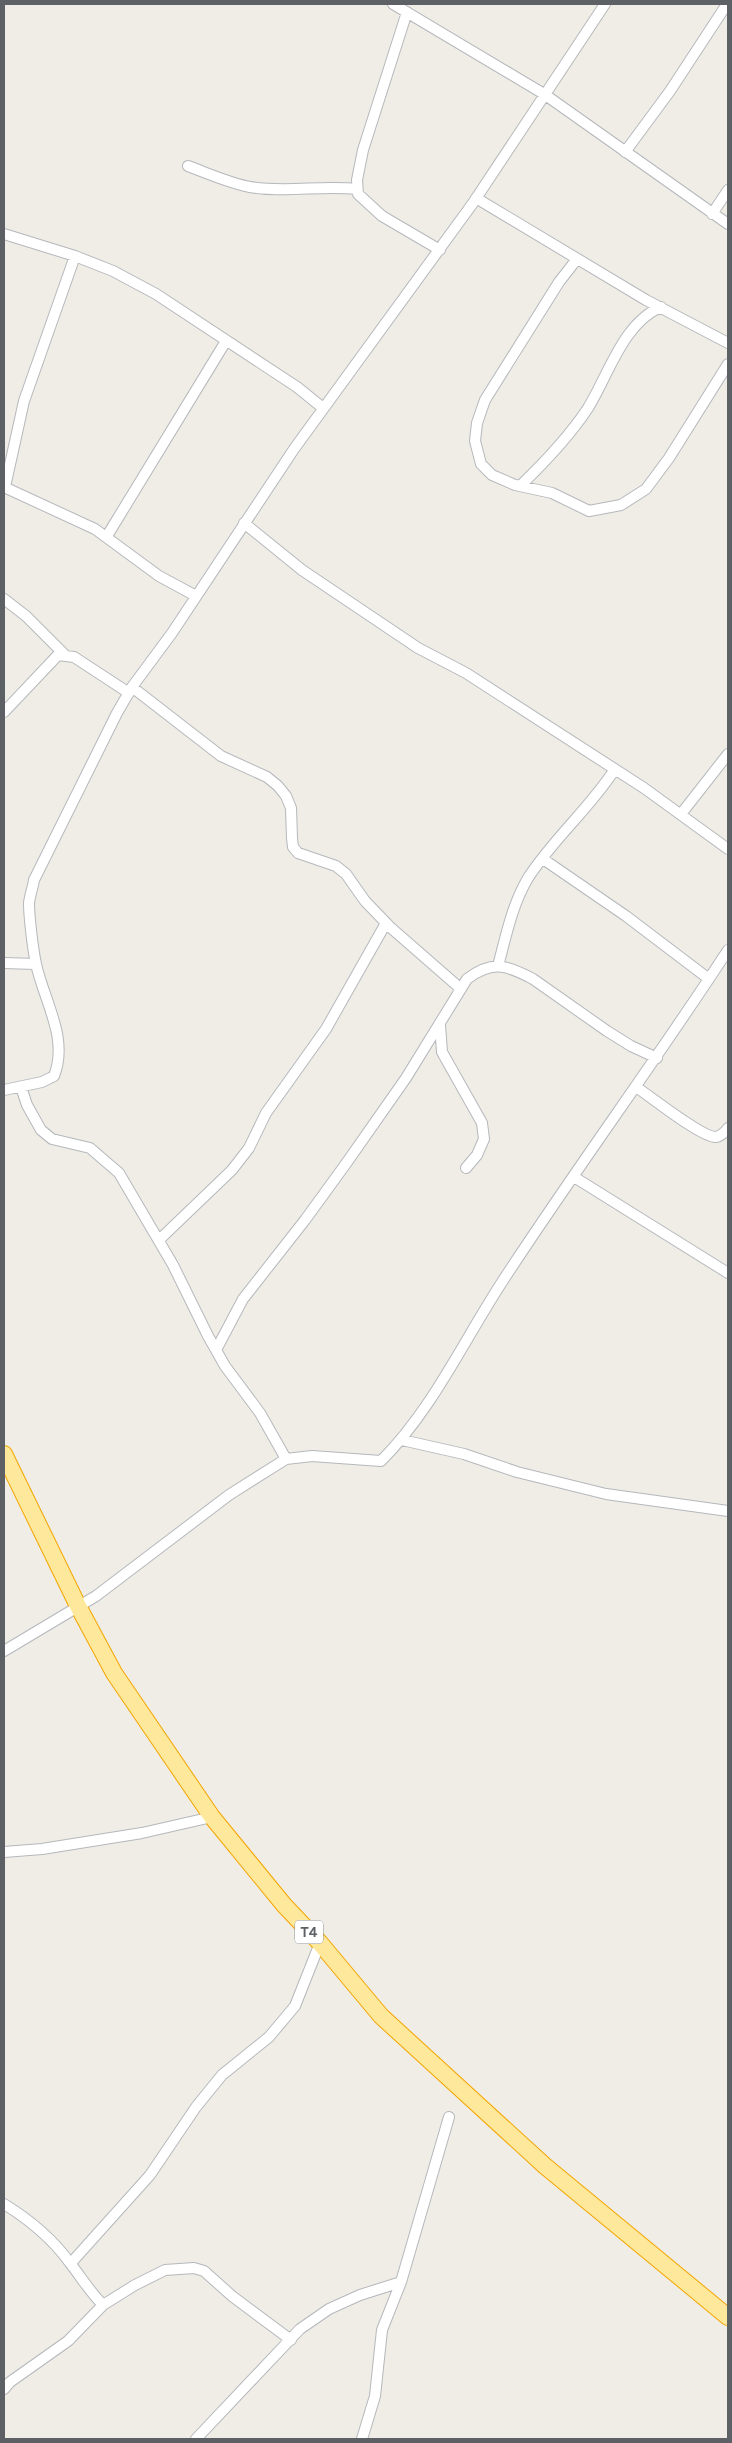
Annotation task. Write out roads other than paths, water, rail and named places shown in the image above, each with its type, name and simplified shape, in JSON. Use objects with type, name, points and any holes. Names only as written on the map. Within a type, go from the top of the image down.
[{"type":"highway","name":"T4","points":[[4,1454],[78,1606],[114,1673],[212,1817],[284,1905],[320,1943],[381,2016],[545,2166],[728,2317]]},
{"type":"street","points":[[393,4],[544,94],[728,224]]},
{"type":"street","points":[[4,1090],[42,1082],[54,1076],[59,1064],[60,1049],[57,1030],[36,964],[29,902],[34,880],[130,690],[323,408],[440,250],[605,4]]},
{"type":"street","points":[[626,152],[670,92],[727,4]]},
{"type":"street","points":[[407,12],[363,150],[356,180],[357,189],[358,194],[368,206],[440,250]]},
{"type":"street","points":[[188,166],[249,187],[270,189],[333,186],[357,189]]},
{"type":"street","points":[[712,214],[728,190]]},
{"type":"street","points":[[476,198],[661,307],[728,343]]},
{"type":"street","points":[[4,234],[75,256],[113,271],[156,294],[296,387],[323,408]]},
{"type":"street","points":[[75,256],[24,401],[4,487],[37,500],[107,536],[159,576],[196,596]]},
{"type":"street","points":[[577,258],[559,282],[484,400],[477,423],[475,441],[481,464],[492,475],[520,486],[552,493],[589,511],[621,505],[646,489],[669,458],[728,364]]},
{"type":"street","points":[[520,486],[555,452],[588,408],[628,335],[638,321],[647,313],[661,307]]},
{"type":"street","points":[[107,536],[226,341]]},
{"type":"street","points":[[244,523],[302,570],[418,648],[466,673],[615,769],[728,849]]},
{"type":"street","points":[[4,599],[26,616],[65,655]]},
{"type":"street","points":[[4,712],[58,655],[74,657],[130,690],[221,756],[267,777],[278,786],[291,808],[293,847],[298,853],[336,866],[346,874],[365,901],[386,923],[460,989]]},
{"type":"street","points":[[681,814],[728,754]]},
{"type":"street","points":[[498,966],[510,917],[528,879],[602,790],[615,769]]},
{"type":"street","points":[[543,859],[626,916],[710,979]]},
{"type":"street","points":[[159,1240],[232,1170],[249,1148],[266,1112],[326,1029],[386,923]]},
{"type":"street","points":[[4,1652],[115,1582],[229,1494],[286,1460],[312,1456],[380,1461],[402,1440],[501,1283],[657,1058],[728,950]]},
{"type":"street","points":[[4,963],[36,964]]},
{"type":"street","points":[[216,1350],[243,1299],[346,1165],[440,1025],[467,979],[482,968],[498,966],[516,970],[533,979],[615,1036],[657,1058]]},
{"type":"street","points":[[440,1025],[442,1052],[482,1123],[484,1139],[477,1155],[466,1168]]},
{"type":"street","points":[[22,1087],[27,1105],[41,1130],[52,1139],[90,1148],[119,1173],[159,1240],[216,1350],[260,1413],[286,1460]]},
{"type":"street","points":[[636,1087],[701,1132],[714,1137],[722,1135],[728,1128]]},
{"type":"street","points":[[574,1176],[728,1273]]},
{"type":"street","points":[[402,1440],[464,1454],[517,1472],[606,1494],[728,1511]]},
{"type":"street","points":[[4,1852],[42,1849],[142,1833],[212,1817]]},
{"type":"street","points":[[70,2263],[150,2175],[196,2108],[222,2075],[269,2037],[295,2006],[320,1943]]},
{"type":"street","points":[[362,2439],[375,2396],[382,2330],[401,2282],[449,2117]]},
{"type":"street","points":[[4,2205],[32,2222],[70,2263],[88,2290],[103,2305]]},
{"type":"street","points":[[4,2389],[10,2382],[68,2341],[103,2305],[135,2285],[165,2270],[194,2268],[204,2271],[291,2340]]},
{"type":"street","points":[[196,2439],[300,2329],[329,2309],[360,2295],[401,2282]]}]
